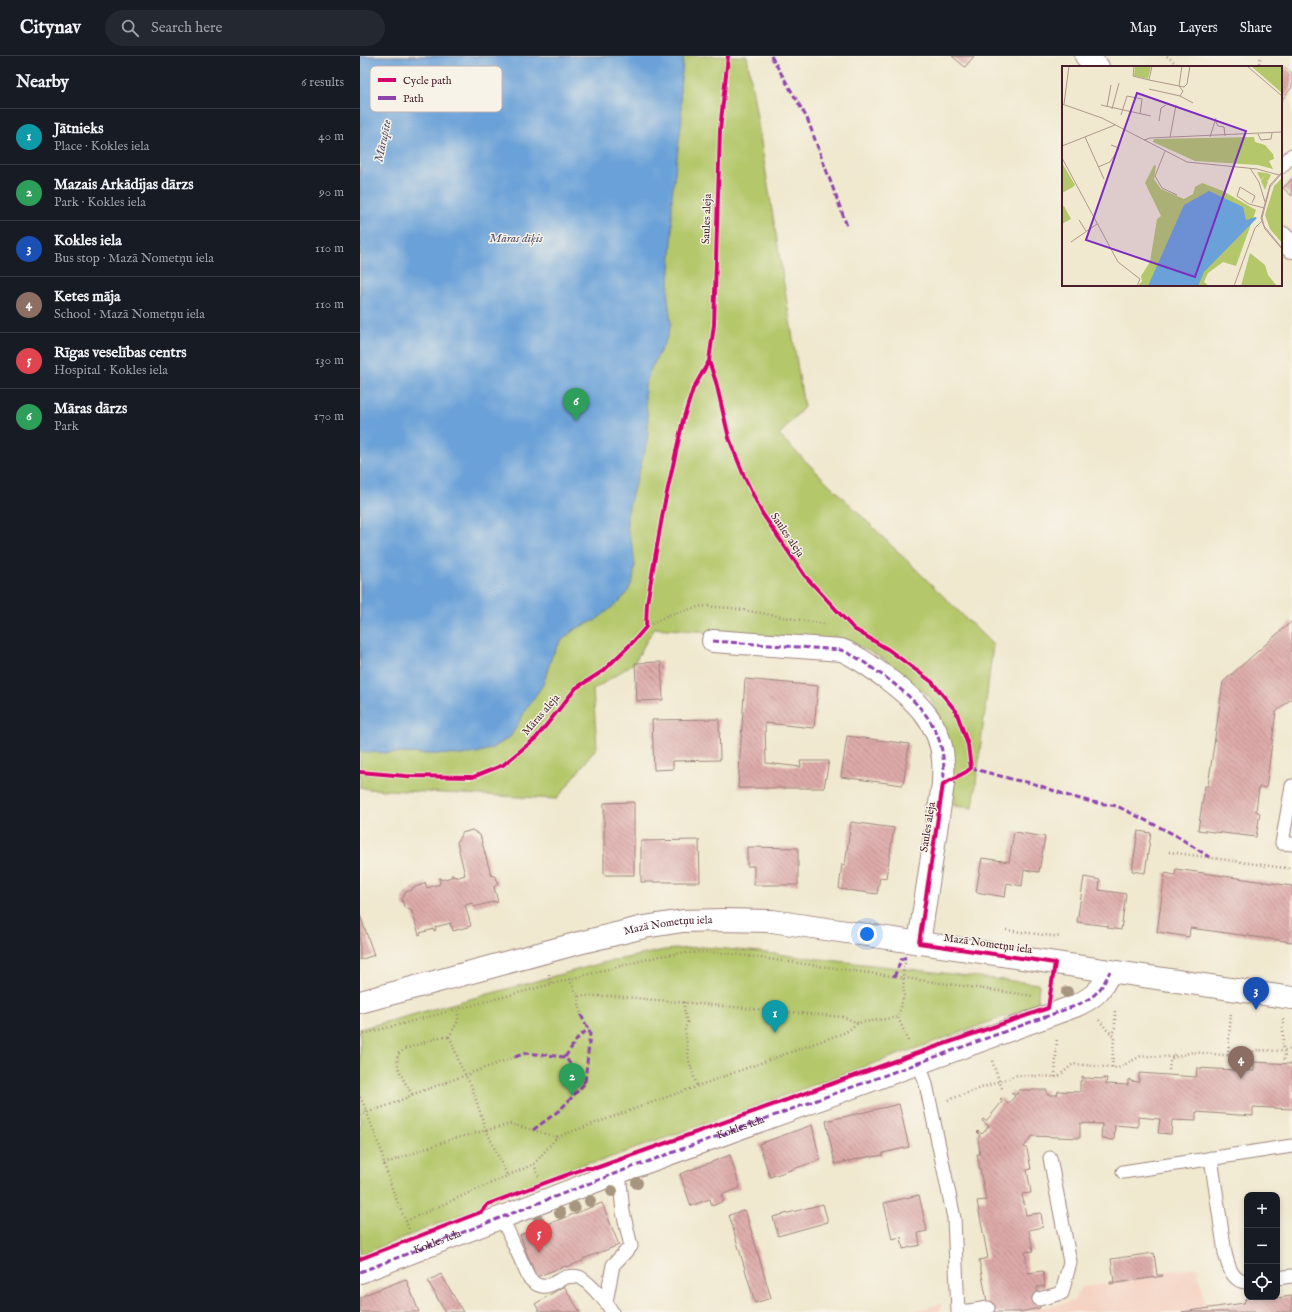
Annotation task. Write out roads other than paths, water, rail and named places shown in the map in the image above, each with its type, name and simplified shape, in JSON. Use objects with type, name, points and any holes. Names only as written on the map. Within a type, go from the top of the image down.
[{"type":"street","points":[[1086,56],[1097,66]]},
{"type":"street","points":[[1282,238],[1292,247]]},
{"type":"street","name":"Saules aleja","points":[[713,641],[841,650],[853,654],[905,693],[920,707],[933,725],[939,740],[943,759],[943,784],[919,943]]},
{"type":"street","name":"Mazā Nometņu iela","points":[[360,1002],[644,927],[683,921],[722,920],[772,921],[1110,971],[1288,1007]]},
{"type":"street","name":"Kokles iela","points":[[360,1272],[619,1172],[1075,1006],[1087,1001],[1096,994],[1103,986],[1110,971]]},
{"type":"lane","points":[[1282,166],[1292,155]]},
{"type":"lane","points":[[1292,786],[1282,843],[1292,844]]},
{"type":"lane","points":[[919,1063],[931,1106],[954,1218],[958,1312],[988,1308]]},
{"type":"lane","points":[[1123,1172],[1292,1146]]},
{"type":"lane","points":[[1039,1299],[1062,1293],[1070,1262],[1050,1158]]},
{"type":"lane","points":[[1211,1158],[1225,1253],[1229,1269],[1232,1274],[1244,1282]]},
{"type":"lane","points":[[609,1307],[613,1265],[630,1246],[623,1212],[619,1172]]},
{"type":"lane","points":[[502,1218],[529,1278],[534,1283],[540,1287],[572,1276],[581,1277],[609,1307]]},
{"type":"lane","points":[[1280,1278],[1292,1276]]},
{"type":"water","name":"Māras dīķis","points":[[360,56],[684,56],[680,88],[682,118],[672,196],[672,241],[668,298],[671,324],[667,338],[650,371],[645,386],[648,435],[646,448],[627,516],[627,528],[633,548],[635,565],[633,580],[627,593],[619,602],[596,620],[575,629],[561,641],[552,656],[543,685],[528,706],[510,737],[501,743],[490,749],[477,753],[461,755],[360,752]]},
{"type":"place","name":"Māras dārzs","points":[[576,421]]},
{"type":"place","name":"Kokles iela","points":[[1256,1010]]},
{"type":"place","name":"Jātnieks","points":[[775,1033]]},
{"type":"place","name":"Ketes māja","points":[[1241,1079]]},
{"type":"place","name":"Mazais Arkādijas dārzs","points":[[572,1096]]},
{"type":"place","name":"Rīgas veselības centrs","points":[[539,1253]]},
{"type":"water label","name":"Mārupīte","points":[[383,141]]}]
